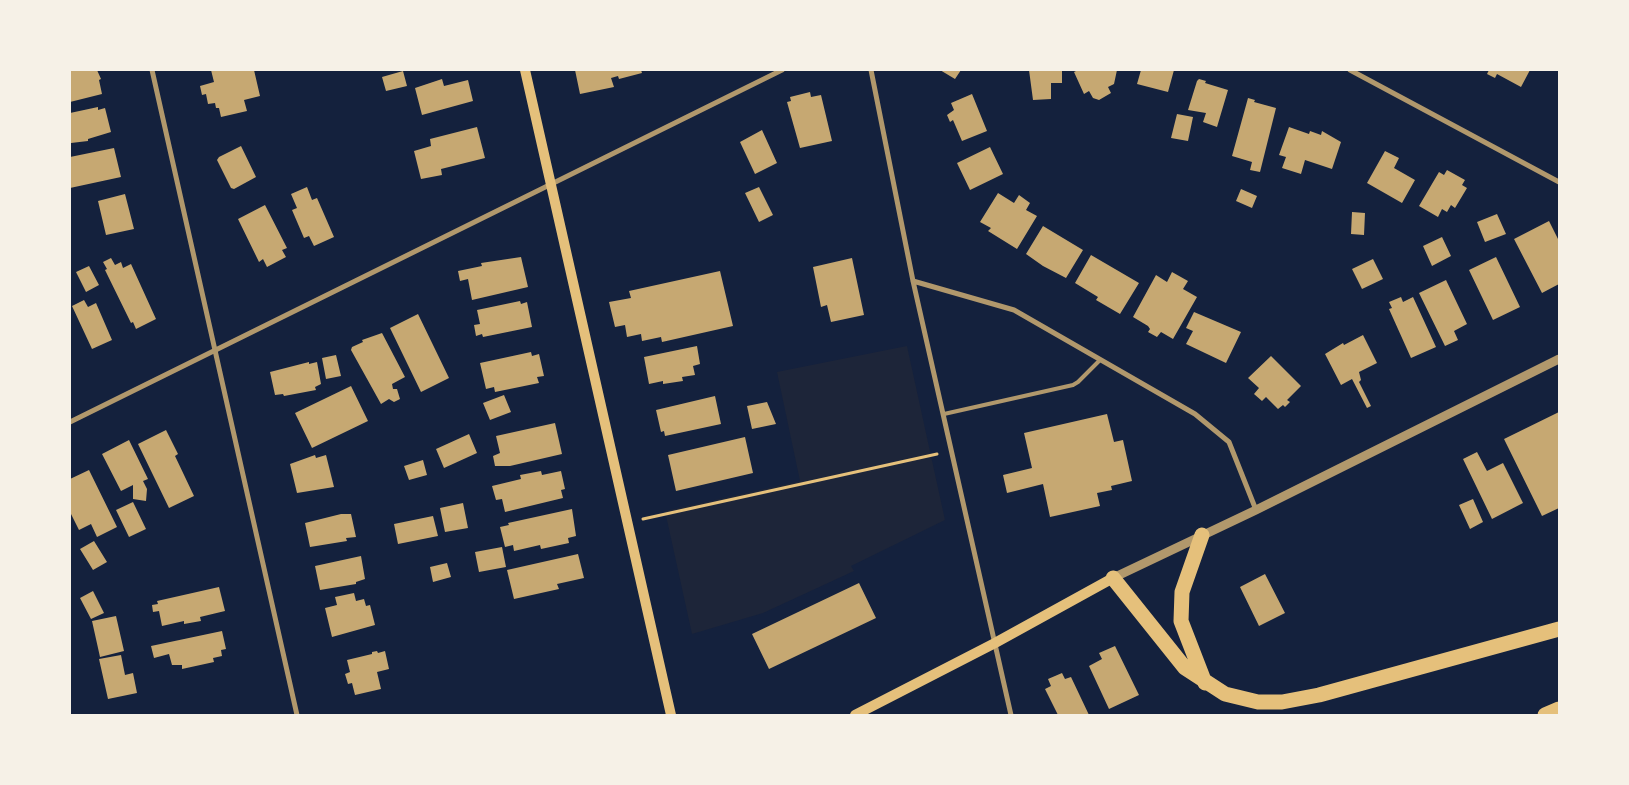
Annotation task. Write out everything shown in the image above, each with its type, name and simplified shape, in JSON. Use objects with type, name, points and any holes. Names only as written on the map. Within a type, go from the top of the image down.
[{"type":"highway","points":[[1202,535],[1182,592],[1181,621],[1205,683]]},
{"type":"highway","points":[[1113,578],[1185,668],[1205,683],[1233,696],[1258,702],[1282,702],[1319,695],[1559,629]]},
{"type":"highway","points":[[1545,715],[1559,709]]},
{"type":"main road","points":[[525,70],[671,715]]},
{"type":"main road","points":[[855,715],[996,643],[1113,578]]},
{"type":"street","points":[[152,70],[297,715]]},
{"type":"street","points":[[70,422],[782,70]]},
{"type":"street","points":[[871,70],[912,282],[944,414],[1011,715]]},
{"type":"street","points":[[1350,70],[1559,182]]},
{"type":"street","points":[[912,282],[1014,310],[1195,414],[1229,442],[1256,510]]},
{"type":"street","points":[[1113,578],[1256,510],[1559,359]]},
{"type":"lane","points":[[944,414],[1073,385],[1100,360]]},
{"type":"path","points":[[628,522],[952,450]]},
{"type":"shaded area","points":[[907,346],[945,520],[851,566],[854,571],[763,613],[692,634],[665,511],[800,481],[777,372]]},
{"type":"building","points":[[70,70],[97,70],[101,79],[99,80],[102,94],[70,102]]},
{"type":"building","points":[[211,70],[254,70],[260,96],[244,100],[247,111],[221,117],[219,108],[216,108],[215,103],[208,104],[206,94],[202,95],[200,86],[214,82]]},
{"type":"building","points":[[575,70],[641,70],[642,73],[619,79],[618,76],[611,78],[614,87],[580,94]]},
{"type":"building","points":[[940,70],[961,70],[955,79]]},
{"type":"building","points":[[1029,70],[1062,70],[1062,83],[1051,83],[1051,99],[1033,100]]},
{"type":"building","points":[[1078,70],[1117,70],[1114,84],[1108,87],[1111,93],[1099,100],[1093,98],[1089,91],[1084,94],[1074,72]]},
{"type":"building","points":[[1141,70],[1174,70],[1168,92],[1137,84]]},
{"type":"building","points":[[1489,70],[1530,70],[1521,87],[1497,74],[1495,78],[1487,74]]},
{"type":"building","points":[[403,71],[407,86],[386,91],[382,77]]},
{"type":"building","points":[[442,79],[444,86],[468,80],[473,101],[422,115],[415,88]]},
{"type":"building","points":[[1199,79],[1206,81],[1205,83],[1228,90],[1217,127],[1203,122],[1206,113],[1188,110]]},
{"type":"building","points":[[810,92],[811,97],[821,95],[832,141],[800,148],[787,102],[791,101],[790,97]]},
{"type":"building","points":[[972,94],[987,131],[962,141],[953,120],[950,122],[947,115],[954,110],[951,103]]},
{"type":"building","points":[[1248,98],[1255,100],[1254,102],[1276,108],[1260,172],[1250,170],[1252,162],[1232,156]]},
{"type":"building","points":[[98,107],[98,110],[105,108],[111,132],[88,139],[88,141],[71,143],[70,113]]},
{"type":"building","points":[[1177,114],[1193,117],[1188,141],[1171,138]]},
{"type":"building","points":[[477,127],[485,158],[441,169],[442,175],[421,179],[414,151],[431,146],[430,139]]},
{"type":"building","points":[[1289,127],[1309,134],[1310,131],[1321,135],[1322,131],[1341,142],[1332,169],[1305,160],[1301,174],[1282,168],[1286,157],[1279,155]]},
{"type":"building","points":[[762,130],[777,163],[755,174],[740,142]]},
{"type":"building","points":[[241,146],[256,177],[234,189],[231,188],[217,160],[219,157]]},
{"type":"building","points":[[990,147],[1003,174],[970,190],[957,163]]},
{"type":"building","points":[[114,148],[121,177],[70,188],[70,157]]},
{"type":"building","points":[[1385,151],[1399,158],[1394,168],[1415,180],[1402,203],[1367,183]]},
{"type":"building","points":[[1447,170],[1465,180],[1462,185],[1467,188],[1455,208],[1451,205],[1447,212],[1442,209],[1438,217],[1419,206],[1439,172],[1444,175]]},
{"type":"building","points":[[307,187],[312,200],[317,198],[334,237],[314,246],[309,236],[304,238],[292,210],[297,208],[291,194]]},
{"type":"building","points":[[759,187],[773,215],[759,222],[745,193]]},
{"type":"building","points":[[1241,189],[1257,196],[1252,208],[1236,201]]},
{"type":"building","points":[[998,193],[1014,203],[1019,195],[1030,203],[1026,210],[1037,216],[1017,249],[988,231],[991,228],[980,222]]},
{"type":"building","points":[[125,194],[134,229],[106,235],[98,201]]},
{"type":"building","points":[[265,205],[287,248],[282,250],[286,257],[267,267],[263,259],[259,262],[238,219]]},
{"type":"building","points":[[1352,212],[1365,213],[1364,235],[1351,234]]},
{"type":"building","points":[[1497,214],[1506,234],[1485,242],[1477,222]]},
{"type":"building","points":[[1549,221],[1559,241],[1559,284],[1542,293],[1514,239]]},
{"type":"building","points":[[1043,226],[1083,250],[1066,278],[1043,266],[1026,254]]},
{"type":"building","points":[[1442,237],[1451,256],[1432,266],[1423,246]]},
{"type":"building","points":[[1091,255],[1139,283],[1120,314],[1096,300],[1098,297],[1075,283]]},
{"type":"building","points":[[521,257],[528,287],[472,300],[468,279],[460,281],[458,271],[482,266],[481,263]]},
{"type":"building","points":[[1496,257],[1520,307],[1493,320],[1469,270]]},
{"type":"building","points":[[111,258],[115,265],[121,262],[123,268],[131,264],[156,319],[136,329],[133,322],[131,323],[105,270],[107,269],[103,262]]},
{"type":"building","points":[[852,258],[864,315],[831,322],[827,305],[821,307],[813,267]]},
{"type":"building","points":[[1373,259],[1383,279],[1362,289],[1352,269]]},
{"type":"building","points":[[89,266],[99,285],[86,292],[76,272]]},
{"type":"building","points":[[720,271],[733,326],[662,342],[661,337],[642,341],[641,334],[627,337],[625,325],[615,327],[609,302],[631,298],[629,291]]},
{"type":"building","points":[[1172,272],[1188,281],[1183,289],[1197,297],[1173,339],[1161,332],[1157,337],[1148,332],[1150,329],[1148,326],[1133,317],[1156,275],[1167,282]]},
{"type":"building","points":[[1446,280],[1467,324],[1454,331],[1458,340],[1445,346],[1419,293]]},
{"type":"building","points":[[1401,297],[1403,302],[1413,297],[1436,347],[1411,358],[1389,309],[1392,308],[1389,302]]},
{"type":"building","points":[[84,300],[88,307],[96,303],[112,340],[92,349],[72,306]]},
{"type":"building","points":[[520,301],[521,304],[527,302],[532,327],[483,337],[482,334],[476,336],[474,325],[480,324],[477,310]]},
{"type":"building","points":[[1194,312],[1241,332],[1226,363],[1186,344],[1193,331],[1186,328]]},
{"type":"building","points":[[418,314],[449,378],[421,392],[390,328]]},
{"type":"building","points":[[382,333],[405,377],[392,384],[393,389],[397,389],[400,399],[394,402],[389,399],[381,404],[351,350],[352,347],[363,342],[362,340]]},
{"type":"building","points":[[1363,335],[1377,363],[1359,372],[1361,380],[1359,382],[1371,406],[1367,408],[1352,379],[1341,385],[1325,354],[1343,343],[1344,345]]},
{"type":"building","points":[[697,346],[700,364],[693,366],[695,375],[682,377],[683,381],[663,384],[663,381],[649,384],[644,357]]},
{"type":"building","points":[[531,352],[532,356],[539,354],[544,376],[537,377],[539,383],[495,392],[494,387],[486,389],[480,363]]},
{"type":"building","points":[[336,355],[341,376],[326,379],[322,358]]},
{"type":"building","points":[[1271,356],[1301,386],[1287,400],[1290,402],[1285,407],[1283,405],[1278,409],[1266,397],[1262,401],[1254,394],[1259,388],[1248,378]]},
{"type":"building","points":[[309,362],[309,364],[317,362],[321,384],[315,387],[316,390],[284,396],[283,394],[275,395],[270,372]]},
{"type":"building","points":[[351,386],[368,421],[312,448],[295,413]]},
{"type":"building","points":[[504,395],[511,412],[490,420],[483,403]]},
{"type":"building","points":[[715,396],[721,424],[665,436],[664,431],[661,432],[656,410]]},
{"type":"building","points":[[767,402],[776,424],[752,429],[747,406]]},
{"type":"building","points":[[1559,412],[1559,508],[1542,516],[1504,439]]},
{"type":"building","points":[[1107,414],[1114,442],[1123,440],[1132,481],[1111,486],[1112,490],[1097,493],[1100,506],[1050,517],[1043,484],[1007,493],[1003,475],[1032,468],[1024,433]]},
{"type":"building","points":[[555,423],[562,454],[510,466],[495,466],[493,456],[500,453],[496,436]]},
{"type":"building","points":[[166,430],[178,454],[175,456],[194,496],[169,508],[138,444]]},
{"type":"building","points":[[469,434],[477,453],[444,468],[436,449]]},
{"type":"building","points":[[745,437],[753,473],[676,491],[668,455]]},
{"type":"building","points":[[129,440],[148,479],[143,481],[147,489],[146,501],[133,499],[133,485],[121,491],[102,454]]},
{"type":"building","points":[[1477,452],[1487,471],[1503,463],[1523,503],[1492,519],[1463,459]]},
{"type":"building","points":[[315,455],[316,458],[326,455],[334,487],[297,493],[290,464]]},
{"type":"building","points":[[423,460],[427,475],[409,480],[404,466]]},
{"type":"building","points":[[89,470],[117,527],[97,537],[91,524],[79,530],[70,512],[70,479]]},
{"type":"building","points":[[541,471],[542,475],[561,471],[565,489],[561,490],[563,498],[505,512],[502,499],[496,500],[492,486],[521,479],[520,475]]},
{"type":"building","points":[[1473,499],[1483,522],[1470,529],[1459,505]]},
{"type":"building","points":[[133,502],[146,529],[129,537],[116,510]]},
{"type":"building","points":[[463,503],[468,528],[445,532],[440,508]]},
{"type":"building","points":[[572,509],[576,536],[568,538],[569,543],[541,549],[540,545],[514,551],[513,545],[505,547],[500,527],[509,525],[508,523]]},
{"type":"building","points":[[341,514],[351,514],[356,537],[346,538],[347,541],[310,547],[305,523]]},
{"type":"building","points":[[433,516],[438,536],[398,544],[394,524]]},
{"type":"building","points":[[94,541],[107,562],[93,570],[80,549]]},
{"type":"building","points":[[502,547],[506,567],[479,572],[475,552]]},
{"type":"building","points":[[578,554],[584,578],[557,584],[559,589],[514,599],[507,570]]},
{"type":"building","points":[[361,556],[365,579],[356,582],[356,584],[320,590],[315,566]]},
{"type":"building","points":[[447,563],[451,577],[433,582],[430,567]]},
{"type":"building","points":[[1265,574],[1285,613],[1259,626],[1240,587]]},
{"type":"building","points":[[859,583],[876,618],[769,669],[752,634]]},
{"type":"building","points":[[219,587],[225,611],[200,617],[201,621],[184,624],[184,621],[162,626],[159,611],[153,612],[152,605],[158,604],[157,601]]},
{"type":"building","points":[[93,591],[104,613],[91,619],[80,598]]},
{"type":"building","points":[[354,593],[356,601],[364,599],[366,606],[370,605],[375,625],[332,637],[325,608],[337,605],[335,597]]},
{"type":"building","points":[[116,616],[124,651],[100,657],[92,621]]},
{"type":"building","points":[[222,631],[226,649],[221,650],[222,656],[213,658],[214,662],[182,669],[182,665],[172,665],[169,654],[154,658],[151,646]]},
{"type":"building","points":[[1115,646],[1139,695],[1109,709],[1089,666],[1102,659],[1099,653]]},
{"type":"building","points":[[377,651],[378,653],[385,651],[389,669],[377,672],[381,689],[355,695],[352,683],[348,684],[345,674],[350,672],[347,660]]},
{"type":"building","points":[[121,655],[125,675],[133,673],[137,693],[108,699],[99,659]]},
{"type":"building","points":[[1062,673],[1065,679],[1071,677],[1089,715],[1058,715],[1045,689],[1051,686],[1048,679]]}]
